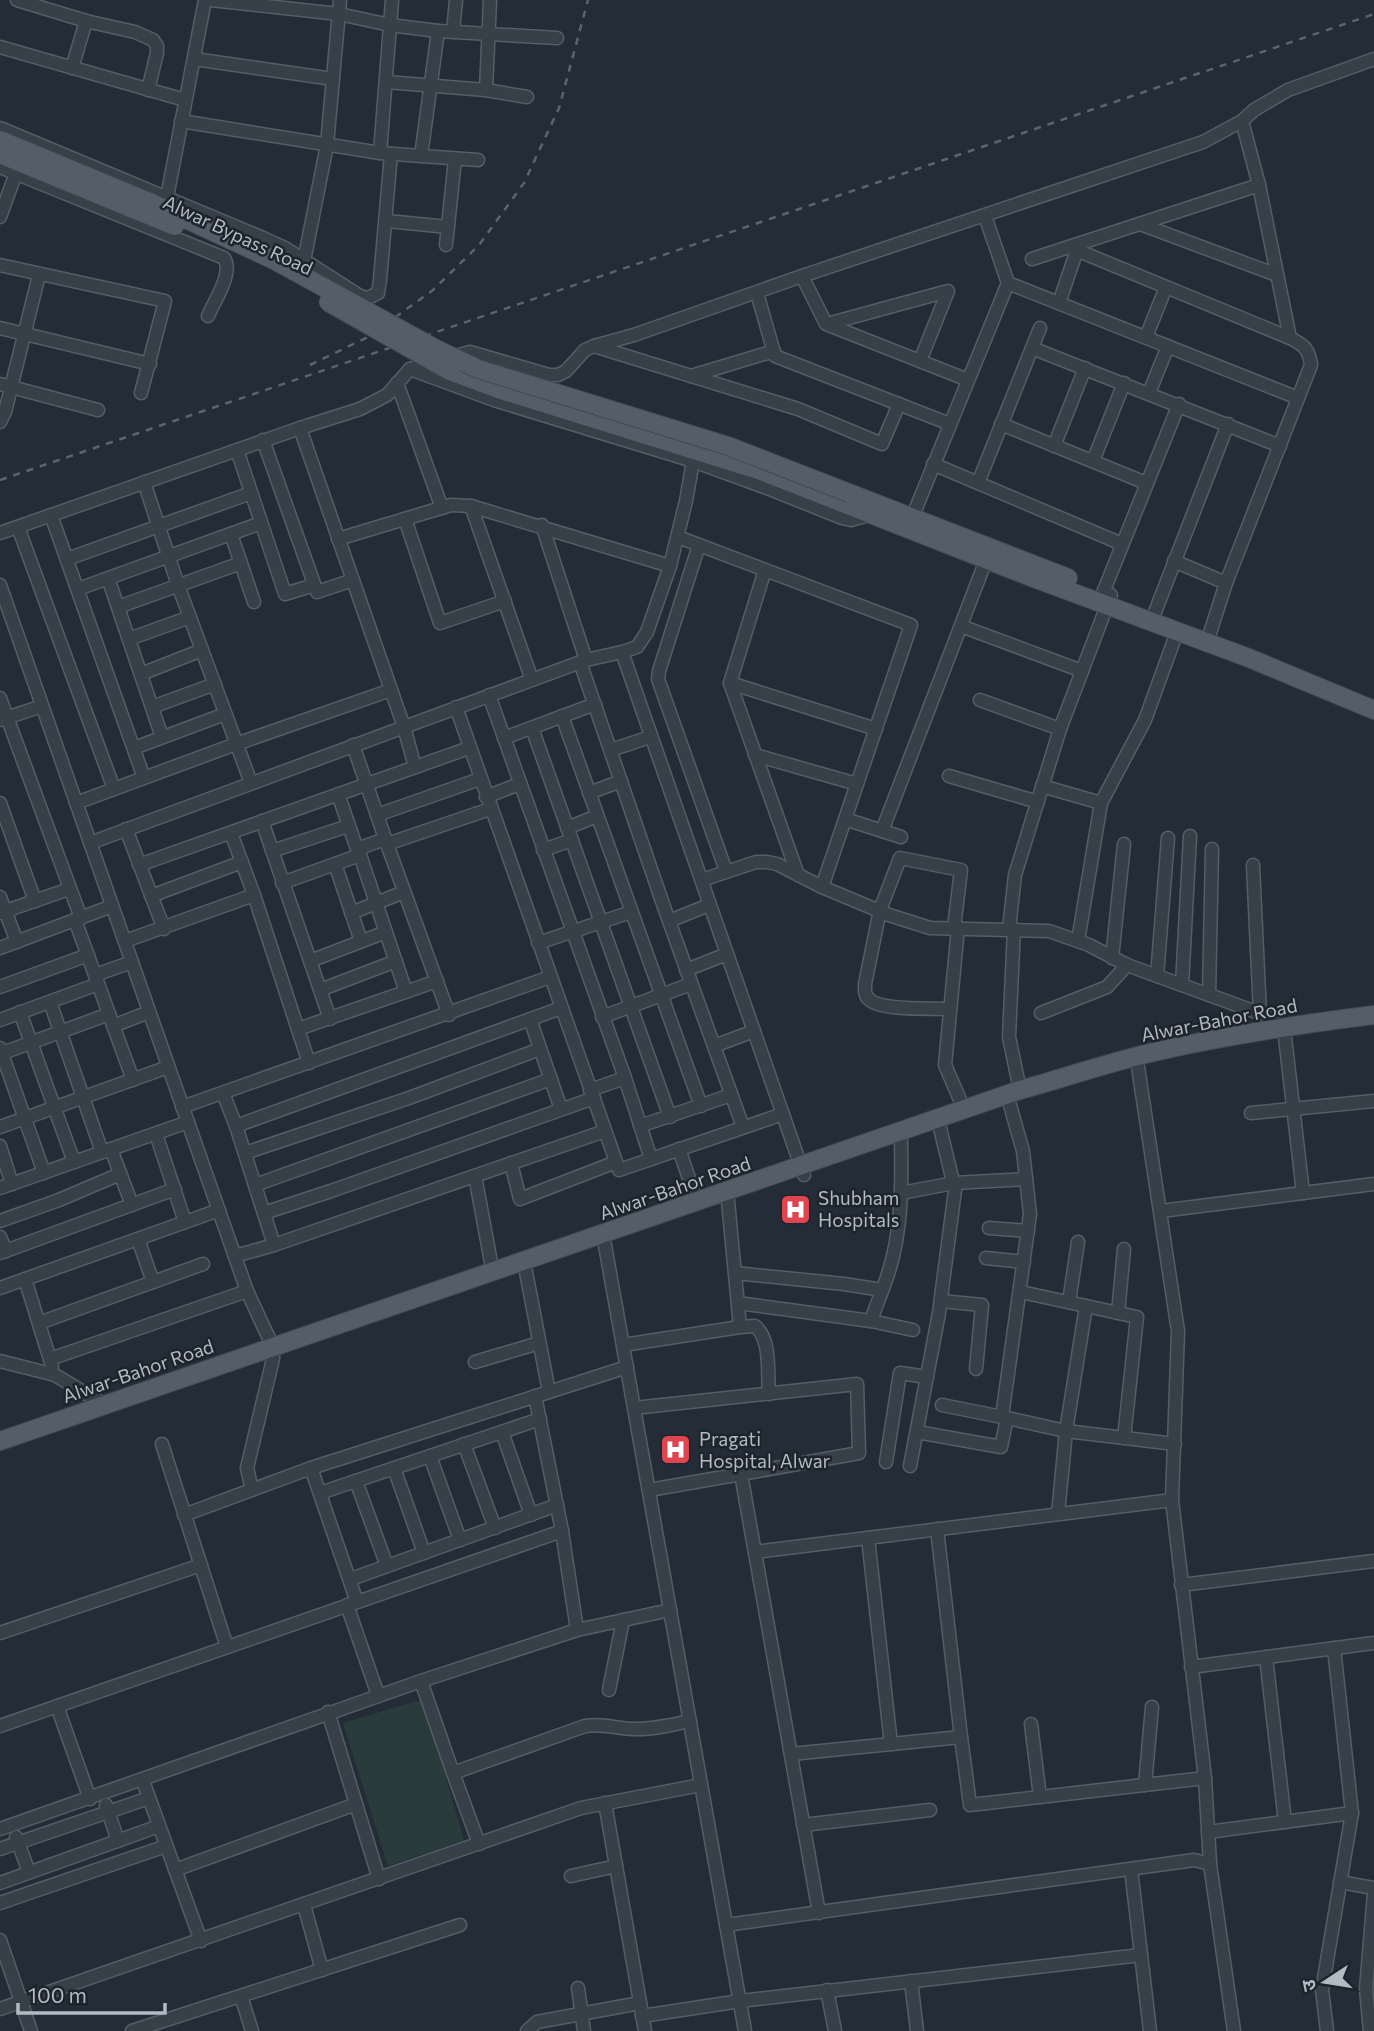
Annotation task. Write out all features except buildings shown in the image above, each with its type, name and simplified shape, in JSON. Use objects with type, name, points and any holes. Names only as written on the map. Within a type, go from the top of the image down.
[{"type":"main road","points":[[0,140],[149,202],[274,260],[467,365],[498,377],[728,446],[847,499],[912,518],[1107,598],[1177,632],[1347,693],[1374,698]]},
{"type":"main road","name":"Alwar Bypass Road","points":[[0,154],[244,258],[289,280],[450,371],[501,390],[847,499]]},
{"type":"main road","points":[[847,499],[869,514],[986,560],[1155,612],[1210,633],[1347,693],[1374,710]]},
{"type":"main road","name":"Alwar-Bahor Road","points":[[0,1441],[105,1405],[526,1272],[697,1202],[901,1141],[1015,1098],[1156,1052],[1374,1015]]},
{"type":"main road","name":"Alwar-Bahor Road","points":[[0,1450],[493,1273],[728,1201],[964,1109],[1284,1032],[1374,1026]]},
{"type":"street","points":[[17,0],[86,21],[135,32],[153,40],[157,53],[148,90]]},
{"type":"street","points":[[167,197],[205,0]]},
{"type":"street","points":[[211,0],[288,4],[390,25],[439,31],[557,38]]},
{"type":"street","points":[[304,261],[327,145],[340,0]]},
{"type":"street","points":[[0,128],[263,238],[360,296],[368,298],[378,293],[387,221],[386,82],[392,0]]},
{"type":"street","points":[[453,32],[456,0]]},
{"type":"street","points":[[486,90],[490,0]]},
{"type":"street","points":[[72,68],[86,21]]},
{"type":"street","points":[[421,156],[439,31]]},
{"type":"street","points":[[0,47],[185,100]]},
{"type":"street","points":[[194,59],[333,79]]},
{"type":"street","points":[[0,533],[263,440],[360,409],[387,394],[410,369],[470,352],[549,375],[558,375],[566,371],[585,350],[594,346],[1203,142],[1242,121],[1288,90],[1374,59]]},
{"type":"street","points":[[386,82],[486,90],[527,97]]},
{"type":"street","points":[[181,121],[385,154],[478,160]]},
{"type":"street","points":[[1242,121],[1259,185],[1290,338]]},
{"type":"street","points":[[446,245],[455,159]]},
{"type":"street","points":[[0,167],[224,258],[227,271],[208,316]]},
{"type":"street","points":[[0,217],[16,173]]},
{"type":"street","points":[[1032,259],[1073,249],[1259,185]]},
{"type":"street","points":[[912,518],[1008,282],[985,216]]},
{"type":"street","points":[[387,221],[448,227]]},
{"type":"street","points":[[1140,224],[1277,275]]},
{"type":"street","points":[[1073,249],[1290,338],[1304,345],[1310,352],[1311,365],[1226,583],[1210,633]]},
{"type":"street","points":[[1059,303],[1073,249]]},
{"type":"street","points":[[0,265],[166,301],[141,393]]},
{"type":"street","points":[[0,422],[5,412],[6,385],[25,334],[39,275]]},
{"type":"street","points":[[802,276],[826,324],[968,380]]},
{"type":"street","points":[[1008,282],[1298,398]]},
{"type":"street","points":[[1146,337],[1166,287]]},
{"type":"street","points":[[826,324],[948,291],[920,361]]},
{"type":"street","points":[[757,293],[775,356],[950,424]]},
{"type":"street","points":[[0,328],[149,364]]},
{"type":"street","points":[[978,483],[1040,328]]},
{"type":"street","points":[[594,346],[798,408],[882,444],[899,404]]},
{"type":"street","points":[[1149,393],[1168,346]]},
{"type":"street","points":[[1032,348],[1280,446]]},
{"type":"street","points":[[691,376],[774,351]]},
{"type":"street","points":[[1054,446],[1085,368]]},
{"type":"street","points":[[410,369],[494,400],[693,461],[842,518],[850,520],[869,514]]},
{"type":"street","points":[[397,383],[442,508]]},
{"type":"street","points":[[1093,461],[1124,383]]},
{"type":"street","points":[[6,385],[98,410]]},
{"type":"street","points":[[917,1432],[1002,1447],[1030,1214],[1009,1037],[1015,875],[1060,729],[1107,598],[1122,544],[1179,404]]},
{"type":"street","points":[[1001,424],[1146,484]]},
{"type":"street","points":[[1155,612],[1228,425]]},
{"type":"street","points":[[300,428],[404,727],[415,767]]},
{"type":"street","points":[[263,440],[317,592],[352,580]]},
{"type":"street","points":[[237,450],[285,594],[314,584]]},
{"type":"street","points":[[90,842],[583,661],[637,647],[647,632],[670,566],[687,501],[693,461]]},
{"type":"street","points":[[933,464],[1122,544]]},
{"type":"street","points":[[144,482],[178,585],[251,783]]},
{"type":"street","points":[[67,559],[251,493]]},
{"type":"street","points":[[338,539],[451,505],[471,506],[670,566]]},
{"type":"street","points":[[471,506],[531,680]]},
{"type":"street","points":[[51,515],[144,778]]},
{"type":"street","points":[[405,519],[440,623],[505,601]]},
{"type":"street","points":[[78,589],[261,523]]},
{"type":"street","points":[[542,526],[595,704],[743,1127]]},
{"type":"street","points":[[18,527],[114,789]]},
{"type":"street","points":[[232,534],[254,603]]},
{"type":"street","points":[[678,537],[911,625],[822,887]]},
{"type":"street","points":[[699,545],[658,679],[726,871]]},
{"type":"street","points":[[882,831],[986,560]]},
{"type":"street","points":[[1174,561],[1226,583]]},
{"type":"street","points":[[118,607],[240,563]]},
{"type":"street","points":[[765,570],[730,682],[798,874]]},
{"type":"street","points":[[107,578],[162,737]]},
{"type":"street","points":[[0,585],[234,1256],[273,1353],[247,1468],[252,1490]]},
{"type":"street","points":[[129,639],[190,617]]},
{"type":"street","points":[[961,626],[1082,671]]},
{"type":"street","points":[[1078,941],[1101,803],[1145,720],[1177,632]]},
{"type":"street","points":[[141,674],[202,650]]},
{"type":"street","points":[[622,652],[803,1171]]},
{"type":"street","points":[[730,682],[876,729]]},
{"type":"street","points":[[152,707],[215,684]]},
{"type":"street","points":[[76,803],[391,690]]},
{"type":"street","points":[[489,695],[625,1078],[651,1159]]},
{"type":"street","points":[[0,698],[3,718],[69,889],[88,955],[133,1080]]},
{"type":"street","points":[[980,700],[1060,729]]},
{"type":"street","points":[[504,738],[595,704]]},
{"type":"street","points":[[3,718],[42,706]]},
{"type":"street","points":[[456,707],[619,1170],[783,1114]]},
{"type":"street","points":[[134,748],[226,714]]},
{"type":"street","points":[[562,716],[701,1106]]},
{"type":"street","points":[[532,728],[670,1117]]},
{"type":"street","points":[[611,751],[650,737]]},
{"type":"street","points":[[354,745],[449,1015]]},
{"type":"street","points":[[139,865],[469,748]]},
{"type":"street","points":[[755,755],[857,784]]},
{"type":"street","points":[[949,776],[1038,802]]},
{"type":"street","points":[[377,815],[480,779]]},
{"type":"street","points":[[589,793],[621,781]]},
{"type":"street","points":[[338,794],[357,849],[386,842],[488,803],[519,784]]},
{"type":"street","points":[[1042,786],[1101,803]]},
{"type":"street","points":[[0,803],[35,901]]},
{"type":"street","points":[[543,850],[597,816]]},
{"type":"street","points":[[845,819],[901,837]]},
{"type":"street","points":[[262,821],[330,1019]]},
{"type":"street","points":[[272,852],[348,826]]},
{"type":"street","points":[[126,829],[164,929]]},
{"type":"street","points":[[231,832],[309,1063]]},
{"type":"street","points":[[1182,985],[1190,836]]},
{"type":"street","points":[[1157,976],[1168,838]]},
{"type":"street","points":[[1112,958],[1124,844]]},
{"type":"street","points":[[1209,995],[1212,849]]},
{"type":"street","points":[[282,883],[359,855],[406,992]]},
{"type":"street","points":[[950,1009],[882,1006],[870,1001],[865,994],[864,984],[880,910],[900,858],[961,870],[950,1009],[945,1065],[964,1109]]},
{"type":"street","points":[[151,896],[242,862]]},
{"type":"street","points":[[702,880],[756,862],[767,862],[822,887],[930,928],[1049,930],[1127,965],[1260,1014],[1284,1032],[1303,1193]]},
{"type":"street","points":[[335,864],[361,941]]},
{"type":"street","points":[[1253,865],[1260,1014]]},
{"type":"street","points":[[3,912],[69,889]]},
{"type":"street","points":[[351,912],[404,892]]},
{"type":"street","points":[[125,941],[254,895]]},
{"type":"street","points":[[0,897],[3,912],[17,942]]},
{"type":"street","points":[[669,921],[709,905]]},
{"type":"street","points":[[0,948],[112,906]]},
{"type":"street","points":[[538,943],[600,920],[631,912]]},
{"type":"street","points":[[310,961],[386,932]]},
{"type":"street","points":[[687,970],[727,954]]},
{"type":"street","points":[[0,987],[88,955]]},
{"type":"street","points":[[320,990],[396,961]]},
{"type":"street","points":[[0,1020],[50,1002],[132,962]]},
{"type":"street","points":[[1041,1013],[1107,987],[1127,965]]},
{"type":"street","points":[[182,1107],[449,1015],[550,977]]},
{"type":"street","points":[[298,1029],[437,981]]},
{"type":"street","points":[[603,1017],[691,984]]},
{"type":"street","points":[[50,1002],[83,1097],[132,1205]]},
{"type":"street","points":[[236,1125],[561,1008]]},
{"type":"street","points":[[20,1012],[74,1162]]},
{"type":"street","points":[[44,1173],[1,1052],[61,1032],[149,1012]]},
{"type":"street","points":[[530,1019],[561,1109]]},
{"type":"street","points":[[714,1046],[754,1031]]},
{"type":"street","points":[[245,1153],[409,1098],[540,1049]]},
{"type":"street","points":[[0,1127],[168,1067]]},
{"type":"street","points":[[1139,1068],[1178,1331],[1172,1500],[1205,1779],[1210,1864],[1234,2031]]},
{"type":"street","points":[[264,1213],[561,1109],[625,1078]]},
{"type":"street","points":[[255,1185],[551,1079]]},
{"type":"street","points":[[223,1093],[236,1125],[274,1245]]},
{"type":"street","points":[[640,1126],[731,1095]]},
{"type":"street","points":[[1251,1113],[1374,1101]]},
{"type":"street","points":[[0,1146],[6,1186],[188,1122]]},
{"type":"street","points":[[910,1466],[941,1301],[955,1190],[940,1128]]},
{"type":"street","points":[[234,1256],[274,1245],[605,1131]]},
{"type":"street","points":[[156,1134],[186,1222]]},
{"type":"street","points":[[870,1321],[889,1272],[895,1239],[901,1192],[901,1141]]},
{"type":"street","points":[[679,1149],[697,1202]]},
{"type":"street","points":[[511,1163],[520,1199],[616,1162]]},
{"type":"street","points":[[0,1221],[120,1174]]},
{"type":"street","points":[[475,1176],[493,1273]]},
{"type":"street","points":[[901,1192],[954,1183],[1026,1179]]},
{"type":"street","points":[[1161,1211],[1374,1184]]},
{"type":"street","points":[[0,1237],[3,1252],[175,1189]]},
{"type":"street","points":[[728,1201],[740,1327]]},
{"type":"street","points":[[0,1288],[219,1210]]},
{"type":"street","points":[[989,1228],[1028,1231]]},
{"type":"street","points":[[138,1239],[153,1282]]},
{"type":"street","points":[[604,1239],[745,2031]]},
{"type":"street","points":[[1069,1302],[1078,1242]]},
{"type":"street","points":[[1118,1312],[1124,1249]]},
{"type":"street","points":[[986,1258],[1024,1262]]},
{"type":"street","points":[[39,1324],[203,1264]]},
{"type":"street","points":[[526,1272],[549,1392]]},
{"type":"street","points":[[735,1273],[882,1290]]},
{"type":"street","points":[[25,1279],[55,1375]]},
{"type":"street","points":[[50,1359],[247,1291]]},
{"type":"street","points":[[1021,1292],[1137,1317],[1124,1438]]},
{"type":"street","points":[[941,1301],[982,1305],[976,1368]]},
{"type":"street","points":[[738,1303],[870,1321],[913,1330]]},
{"type":"street","points":[[1058,1514],[1066,1431],[1086,1306]]},
{"type":"street","points":[[623,1345],[755,1326],[765,1340],[769,1394]]},
{"type":"street","points":[[475,1362],[540,1343]]},
{"type":"street","points":[[0,1362],[55,1375],[105,1405]]},
{"type":"street","points":[[184,1515],[311,1468],[627,1367]]},
{"type":"street","points":[[886,1462],[900,1373],[927,1377]]},
{"type":"street","points":[[634,1408],[857,1384],[859,1453],[649,1490]]},
{"type":"street","points":[[535,1396],[562,1531],[577,1630]]},
{"type":"street","points":[[942,1405],[1066,1431],[1175,1444]]},
{"type":"street","points":[[320,1493],[540,1419]]},
{"type":"street","points":[[502,1432],[531,1515]]},
{"type":"street","points":[[162,1444],[227,1647]]},
{"type":"street","points":[[464,1444],[495,1528]]},
{"type":"street","points":[[430,1456],[460,1540]]},
{"type":"street","points":[[311,1468],[351,1580],[352,1603],[378,1695]]},
{"type":"street","points":[[394,1468],[424,1553]]},
{"type":"street","points":[[741,1474],[818,1913]]},
{"type":"street","points":[[356,1481],[387,1566]]},
{"type":"street","points":[[755,1552],[1172,1500]]},
{"type":"street","points":[[351,1580],[557,1505]]},
{"type":"street","points":[[937,1529],[970,1805],[1205,1779]]},
{"type":"street","points":[[0,1726],[562,1531]]},
{"type":"street","points":[[869,1538],[891,1744]]},
{"type":"street","points":[[1181,1585],[1374,1561]]},
{"type":"street","points":[[0,1633],[201,1564]]},
{"type":"street","points":[[29,1872],[18,1842],[6,1828],[378,1695],[577,1630],[670,1610]]},
{"type":"street","points":[[609,1690],[623,1620]]},
{"type":"street","points":[[1191,1667],[1374,1643]]},
{"type":"street","points":[[1328,2031],[1322,1990],[1352,1813],[1334,1648]]},
{"type":"street","points":[[1266,1657],[1285,1822]]},
{"type":"street","points":[[421,1681],[479,1844]]},
{"type":"street","points":[[57,1706],[96,1797],[108,1811],[118,1841]]},
{"type":"street","points":[[1145,1785],[1152,1707]]},
{"type":"street","points":[[328,1712],[379,1878]]},
{"type":"street","points":[[453,1773],[585,1726],[599,1724],[633,1729],[690,1721]]},
{"type":"street","points":[[1031,1724],[1040,1797]]},
{"type":"street","points":[[791,1754],[961,1737]]},
{"type":"street","points":[[143,1781],[201,1941]]},
{"type":"street","points":[[0,2009],[582,1808],[701,1786]]},
{"type":"street","points":[[0,1849],[149,1798]]},
{"type":"street","points":[[605,1803],[645,2031]]},
{"type":"street","points":[[176,1870],[356,1804]]},
{"type":"street","points":[[803,1825],[930,1810]]},
{"type":"street","points":[[1208,1832],[1352,1813]]},
{"type":"street","points":[[159,1826],[0,1885],[2,1902],[166,1846]]},
{"type":"street","points":[[726,1926],[1194,1860],[1210,1864]]},
{"type":"street","points":[[571,1876],[616,1866]]},
{"type":"street","points":[[1131,1869],[1150,2031]]},
{"type":"street","points":[[1340,1882],[1374,1890],[1366,1989],[1370,2031]]},
{"type":"street","points":[[304,1905],[322,1970]]},
{"type":"street","points":[[132,2031],[460,1925]]},
{"type":"street","points":[[0,1940],[32,2031]]},
{"type":"street","points":[[527,2031],[537,2022],[581,2012],[740,2001],[1141,1955]]},
{"type":"street","points":[[911,1981],[917,2031]]},
{"type":"street","points":[[578,1988],[584,2031]]},
{"type":"street","points":[[827,1990],[835,2031]]},
{"type":"street","points":[[241,1996],[252,2031]]},
{"type":"shaded area","points":[[423,1699],[464,1840],[388,1866],[343,1723]]},
{"type":"railway","points":[[310,365],[368,337],[433,290],[479,245],[524,183],[559,108],[588,0]]},
{"type":"railway","points":[[0,480],[1374,14]]},
{"type":"place","name":"Shubham Hospitals","points":[[795,1209]]},
{"type":"place","name":"Pragati Hospital, Alwar","points":[[676,1450]]}]
